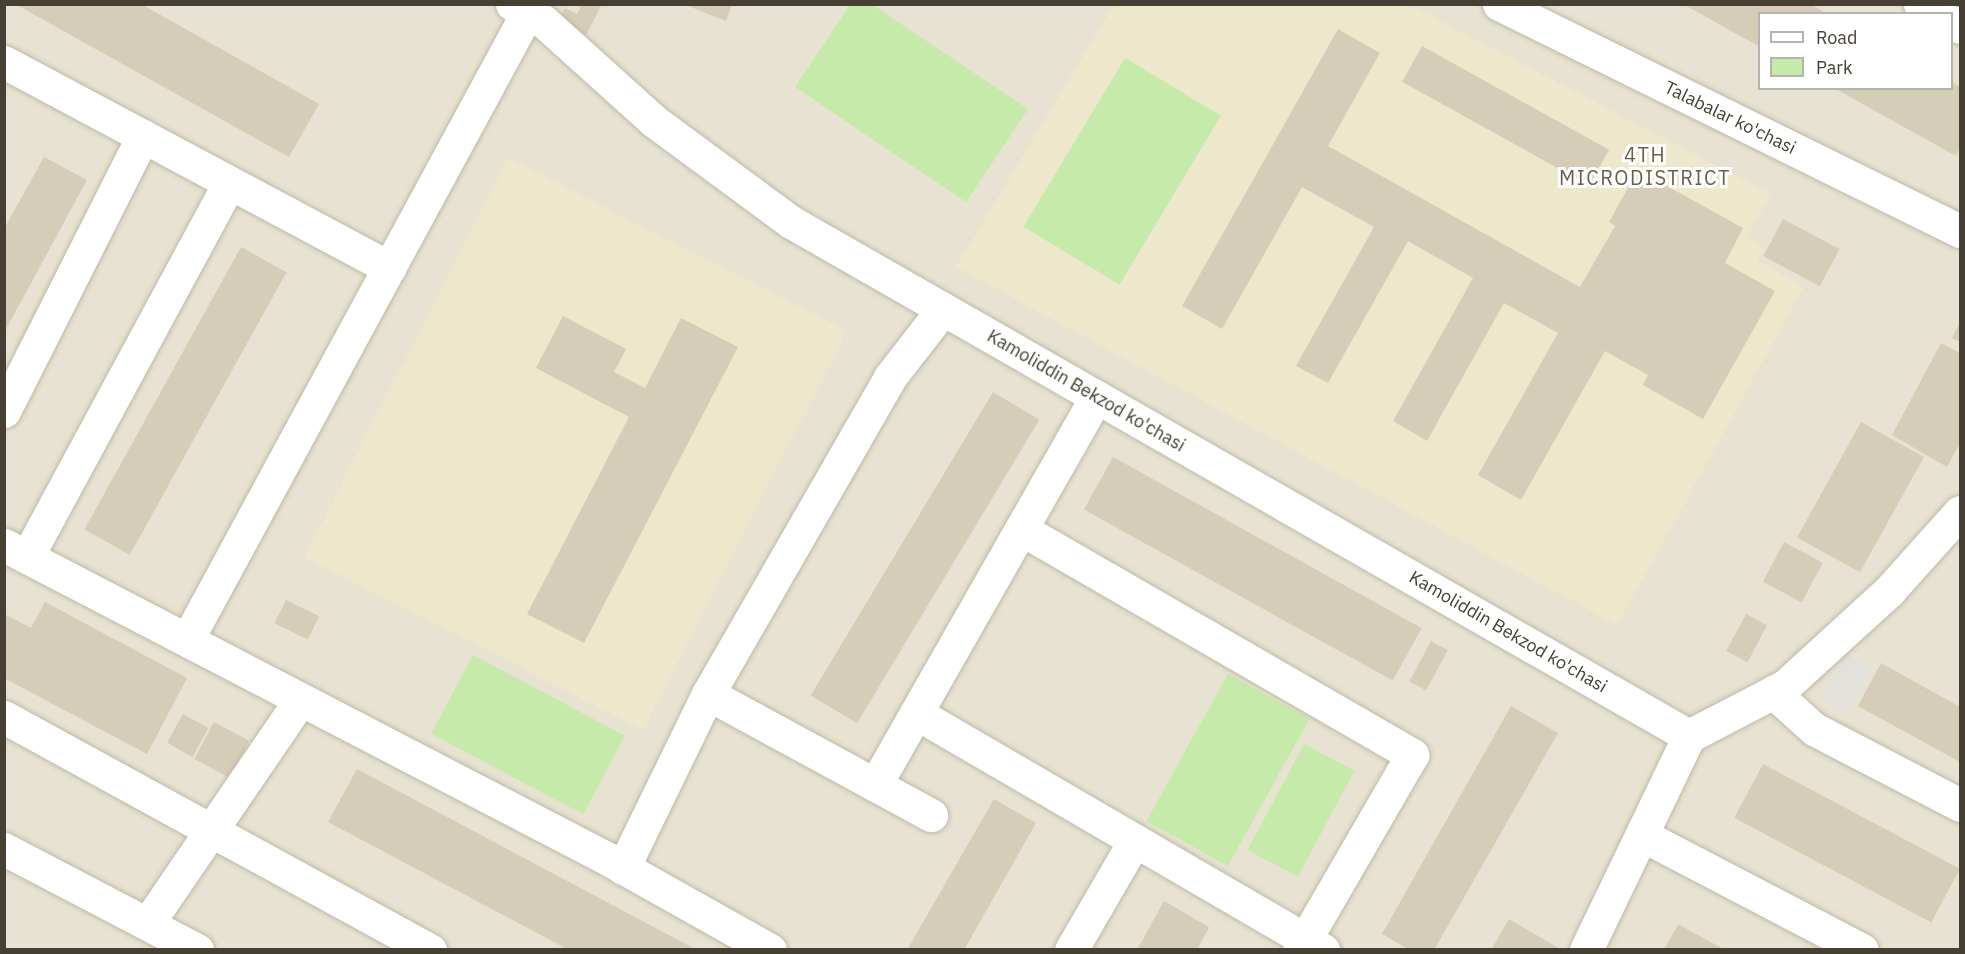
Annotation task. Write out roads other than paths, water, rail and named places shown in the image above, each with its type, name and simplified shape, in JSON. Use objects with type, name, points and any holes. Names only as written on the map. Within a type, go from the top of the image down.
[{"type":"street","name":"Talabalar ko'chasi","points":[[1499,4],[1960,231]]},
{"type":"street","points":[[1920,4],[1933,12]]},
{"type":"street","points":[[187,640],[389,268],[524,7]]},
{"type":"street","name":"Kamoliddin Bekzod ko'chasi","points":[[524,7],[543,21],[654,121],[791,222],[1689,736]]},
{"type":"street","points":[[4,62],[389,268]]},
{"type":"street","points":[[4,411],[143,136]]},
{"type":"street","points":[[229,183],[16,551],[623,868],[770,950]]},
{"type":"street","points":[[623,868],[708,694],[890,377],[944,309]]},
{"type":"street","points":[[875,785],[1096,397]]},
{"type":"street","points":[[1586,950],[1689,736],[1785,686],[1888,591],[1960,512]]},
{"type":"street","points":[[916,714],[1135,840],[1309,946],[1412,755],[1021,528]]},
{"type":"street","points":[[1773,692],[1814,729],[1960,805]]},
{"type":"street","points":[[708,694],[931,815]]},
{"type":"street","points":[[148,923],[213,831],[300,700]]},
{"type":"street","points":[[4,717],[430,950]]},
{"type":"street","points":[[1641,835],[1862,950]]},
{"type":"street","points":[[1071,950],[1135,840]]},
{"type":"street","points":[[4,849],[196,950]]},
{"type":"district","name":"4TH MICRODISTRICT","points":[[1645,166]]}]
